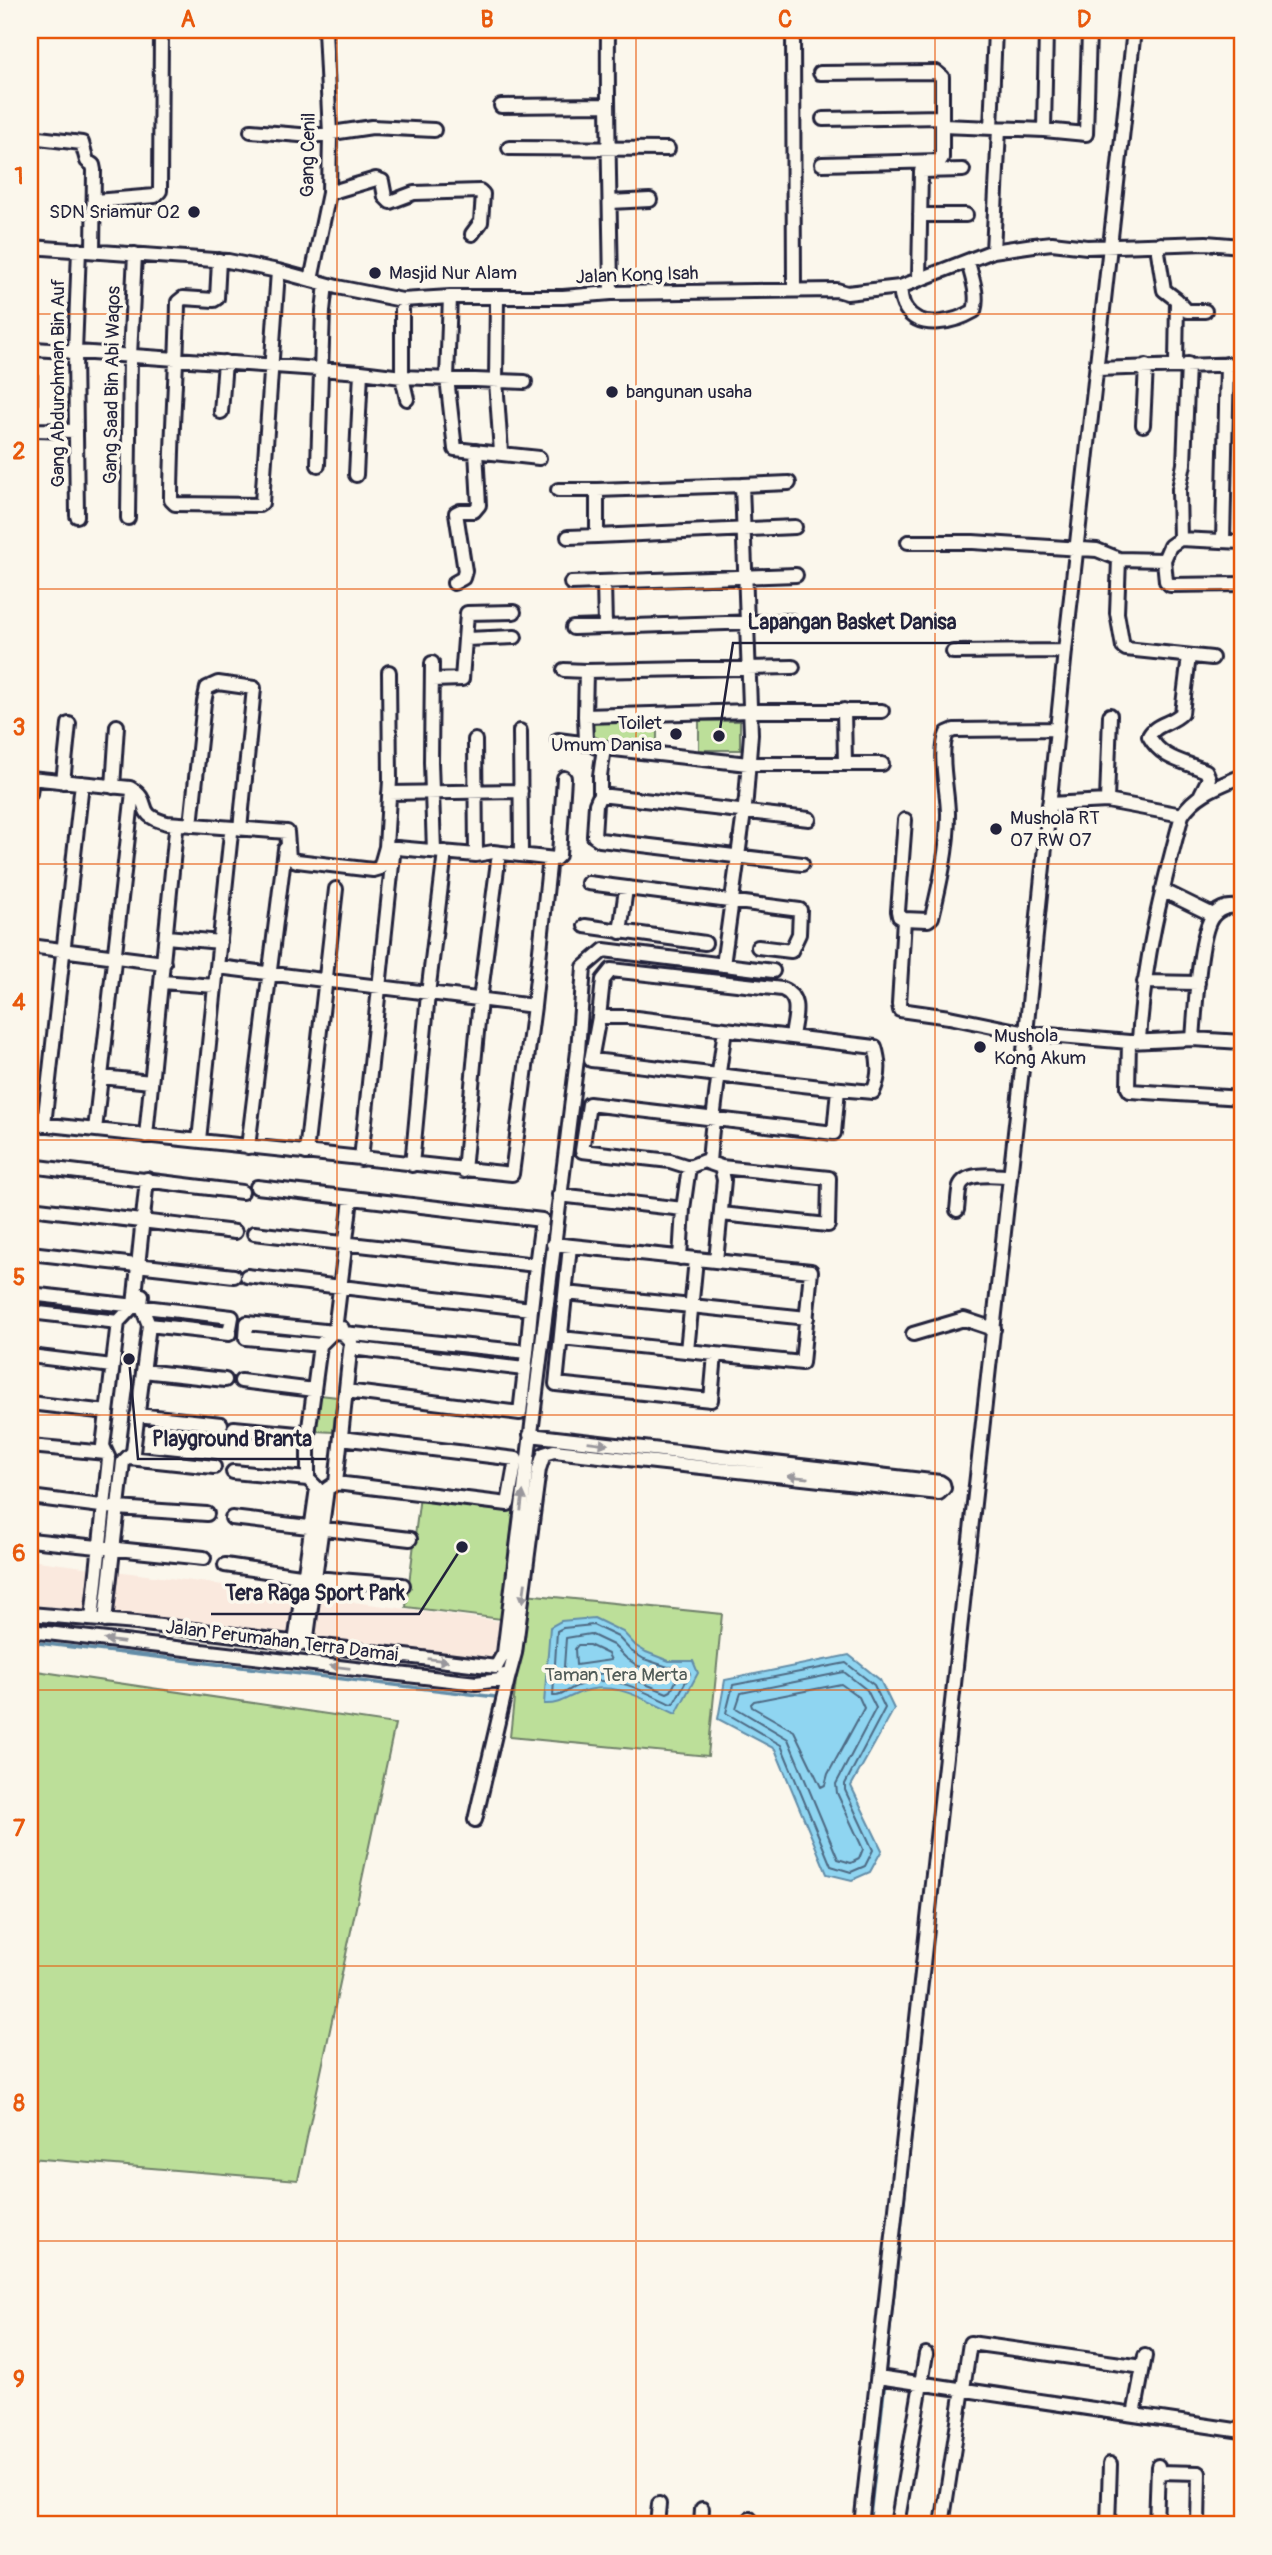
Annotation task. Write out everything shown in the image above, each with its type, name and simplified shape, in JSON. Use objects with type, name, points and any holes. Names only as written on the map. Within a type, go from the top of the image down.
[{"type":"street","points":[[95,201],[155,196],[159,193],[161,30]]},
{"type":"street","name":"Gang Cenil","points":[[311,279],[329,193],[330,134],[325,30]]},
{"type":"street","points":[[608,30],[611,293]]},
{"type":"street","points":[[793,30],[794,290]]},
{"type":"street","points":[[993,251],[995,30]]},
{"type":"street","points":[[1044,130],[1046,30]]},
{"type":"street","points":[[861,2525],[882,2378],[1065,650],[1134,30]]},
{"type":"street","points":[[823,119],[942,121],[995,128],[1086,134],[1089,32]]},
{"type":"street","points":[[820,73],[938,72],[942,77],[942,158],[937,162],[822,164]]},
{"type":"street","points":[[501,106],[607,105]]},
{"type":"street","points":[[251,131],[312,136],[382,126],[435,130]]},
{"type":"street","points":[[30,137],[82,143],[88,161],[93,165],[93,251]]},
{"type":"street","points":[[509,148],[668,149]]},
{"type":"street","points":[[919,279],[921,171],[963,170]]},
{"type":"street","points":[[329,193],[376,179],[382,180],[385,197],[390,202],[414,193],[480,191],[483,194],[481,222],[472,234]]},
{"type":"street","points":[[610,202],[650,200]]},
{"type":"street","points":[[920,215],[966,215]]},
{"type":"street","name":"Jalan Kong Isah","points":[[30,247],[219,260],[402,300],[794,290],[837,290],[847,293],[900,287],[993,251],[1052,243],[1087,247],[1161,244],[1242,246]]},
{"type":"street","points":[[1161,244],[1158,252],[1164,290],[1187,311],[1205,311]]},
{"type":"street","name":"Gang Abdurohman Bin Auf","points":[[77,516],[75,351],[79,250]]},
{"type":"street","name":"Gang Saad Bin Abi Waqos","points":[[128,518],[130,356],[135,254]]},
{"type":"street","points":[[219,260],[216,298],[183,298],[178,302],[171,442],[171,500],[175,504],[262,503],[278,271]]},
{"type":"street","points":[[900,287],[903,306],[908,313],[922,321],[945,321],[961,317],[974,311],[976,305],[968,262]]},
{"type":"street","points":[[318,465],[326,284]]},
{"type":"street","points":[[450,297],[447,379],[454,449],[539,458]]},
{"type":"street","points":[[497,298],[496,381],[501,452]]},
{"type":"street","points":[[402,300],[402,377],[407,399]]},
{"type":"street","points":[[1177,300],[1185,464],[1179,498],[1180,539]]},
{"type":"street","points":[[30,404],[32,349],[402,377],[525,382]]},
{"type":"street","points":[[221,412],[225,362]]},
{"type":"street","points":[[1223,540],[1227,364]]},
{"type":"street","points":[[1097,369],[1242,364]]},
{"type":"street","points":[[1143,425],[1146,366]]},
{"type":"street","points":[[356,475],[360,372]]},
{"type":"street","points":[[30,424],[34,430],[75,431]]},
{"type":"street","points":[[454,583],[463,578],[465,571],[456,513],[474,511],[479,505],[476,451]]},
{"type":"street","points":[[558,490],[789,484]]},
{"type":"street","points":[[723,965],[748,764],[750,711],[742,485]]},
{"type":"street","points":[[597,490],[597,536]]},
{"type":"street","points":[[568,537],[795,527]]},
{"type":"street","points":[[1242,542],[1180,539],[1170,546],[1164,560],[1166,581],[1169,584],[1242,584]]},
{"type":"street","points":[[908,542],[973,542],[1097,550],[1119,559],[1164,560]]},
{"type":"street","points":[[1119,559],[1117,612],[1123,646],[1126,649],[1212,658]]},
{"type":"street","points":[[571,583],[796,575]]},
{"type":"street","points":[[604,582],[605,627]]},
{"type":"street","points":[[432,680],[462,679],[467,612],[513,612]]},
{"type":"street","points":[[572,628],[791,621]]},
{"type":"street","points":[[466,639],[515,638]]},
{"type":"street","points":[[953,652],[1065,650]]},
{"type":"street","points":[[1189,656],[1182,713],[1156,727],[1149,736],[1159,751],[1171,759],[1206,771],[1209,778],[1201,794]]},
{"type":"street","points":[[412,1165],[440,851],[432,792],[432,663]]},
{"type":"street","points":[[564,670],[793,667]]},
{"type":"street","points":[[360,1159],[379,988],[389,851],[389,671]]},
{"type":"street","points":[[586,671],[585,736],[589,744]]},
{"type":"street","points":[[191,825],[207,688],[218,684],[254,688],[220,942],[199,1140]]},
{"type":"street","points":[[844,710],[845,764]]},
{"type":"street","points":[[585,716],[750,711],[882,711]]},
{"type":"street","points":[[1107,801],[1110,715]]},
{"type":"street","points":[[63,782],[69,723]]},
{"type":"street","points":[[113,787],[117,726]]},
{"type":"street","points":[[905,820],[899,916],[904,919],[928,920],[933,913],[943,866],[948,816],[944,749],[947,733],[954,730],[1057,729]]},
{"type":"street","points":[[520,731],[521,854]]},
{"type":"street","points":[[475,740],[476,855]]},
{"type":"street","points":[[558,740],[604,748],[748,764],[882,764]]},
{"type":"street","points":[[604,748],[594,836],[600,840],[802,864]]},
{"type":"street","points":[[1242,776],[1201,794],[1182,815],[1152,931],[1128,1088],[1130,1091],[1242,1098]]},
{"type":"street","points":[[30,794],[31,778],[130,788],[142,797],[148,816],[152,819],[235,831],[286,832],[248,1147]]},
{"type":"street","points":[[389,851],[440,851],[476,855],[493,852],[555,859],[559,855],[564,778]]},
{"type":"street","points":[[44,1125],[82,783]]},
{"type":"street","points":[[95,1130],[134,796],[130,788]]},
{"type":"street","points":[[389,793],[521,791]]},
{"type":"street","points":[[600,795],[809,819]]},
{"type":"street","points":[[1049,804],[1107,801],[1182,815]]},
{"type":"street","points":[[146,1136],[176,830]]},
{"type":"street","points":[[286,842],[289,858],[297,861],[373,870],[380,868],[389,851]]},
{"type":"street","points":[[464,1171],[480,1000],[498,861]]},
{"type":"street","points":[[30,1123],[510,1175],[514,1172],[549,866]]},
{"type":"street","points":[[588,883],[800,910],[799,934],[791,951],[758,947]]},
{"type":"street","points":[[306,1153],[336,889]]},
{"type":"street","points":[[620,932],[626,889]]},
{"type":"street","points":[[1162,890],[1213,915]]},
{"type":"street","points":[[1193,1039],[1198,983],[1208,926],[1213,915],[1225,907],[1242,907]]},
{"type":"street","points":[[904,919],[898,1004],[900,1010],[1026,1033],[1134,1041],[1193,1039],[1242,1042]]},
{"type":"street","points":[[585,926],[705,943]]},
{"type":"street","points":[[167,937],[220,942]]},
{"type":"street","points":[[30,946],[164,963]]},
{"type":"street","points":[[508,1679],[496,1667],[504,1653],[578,1051],[584,967],[604,950],[773,971]]},
{"type":"street","points":[[218,967],[534,1006]]},
{"type":"street","points":[[599,1017],[628,1017],[725,1029],[875,1047],[879,1059],[878,1080],[873,1092],[591,1060],[603,979],[611,970],[782,989],[791,993],[796,1001],[792,1037]]},
{"type":"street","points":[[162,982],[215,986]]},
{"type":"street","points":[[1144,982],[1198,983]]},
{"type":"street","points":[[716,1261],[724,1180],[715,1165],[712,1119],[725,1029]]},
{"type":"street","points":[[101,1077],[151,1082]]},
{"type":"street","points":[[721,1214],[828,1225],[830,1178],[715,1165],[704,1161],[689,1167],[670,1161],[582,1151],[589,1104],[834,1133],[838,1089]]},
{"type":"street","points":[[30,1166],[242,1192]]},
{"type":"street","points":[[680,1258],[689,1167]]},
{"type":"street","points":[[957,1210],[961,1186],[965,1180],[971,1177],[1010,1176]]},
{"type":"street","points":[[98,1620],[111,1507],[126,1460],[133,1452],[149,1325],[138,1305],[150,1179]]},
{"type":"street","points":[[257,1187],[542,1220],[520,1413],[346,1391]]},
{"type":"street","points":[[559,1195],[683,1209]]},
{"type":"street","points":[[322,1485],[307,1434],[320,1346],[338,1331],[354,1199]]},
{"type":"street","points":[[30,1208],[235,1231]]},
{"type":"street","points":[[254,1233],[536,1265]]},
{"type":"street","points":[[553,1244],[811,1271],[802,1363],[561,1338]]},
{"type":"street","points":[[570,1246],[556,1384],[710,1400],[715,1354]]},
{"type":"street","points":[[30,1253],[531,1309]]},
{"type":"street","points":[[687,1352],[696,1259]]},
{"type":"street","points":[[566,1293],[807,1318]]},
{"type":"street","points":[[30,1294],[232,1317],[229,1334],[149,1325]]},
{"type":"street","points":[[111,1507],[107,1456],[103,1446],[112,1366],[118,1322],[138,1305]]},
{"type":"street","points":[[30,1312],[118,1322]]},
{"type":"street","points":[[913,1334],[964,1320],[994,1329]]},
{"type":"street","points":[[320,1346],[246,1338],[247,1323],[527,1352]]},
{"type":"street","points":[[301,1643],[322,1485],[341,1438],[351,1342],[338,1331]]},
{"type":"street","points":[[351,1348],[524,1368]]},
{"type":"street","points":[[30,1356],[112,1366]]},
{"type":"street","points":[[143,1371],[225,1380]]},
{"type":"street","points":[[241,1381],[314,1390]]},
{"type":"street","points":[[30,1403],[107,1412]]},
{"type":"street","points":[[138,1415],[221,1424]]},
{"type":"street","points":[[234,1428],[307,1434]]},
{"type":"street","points":[[530,1435],[940,1482],[944,1488],[939,1493],[554,1451],[544,1454]]},
{"type":"street","points":[[530,1435],[535,1446],[544,1454]]},
{"type":"street","points":[[233,1472],[322,1485],[508,1504],[516,1459],[341,1438]]},
{"type":"street","points":[[30,1446],[126,1460],[214,1468]]},
{"type":"street","points":[[475,1820],[514,1660],[539,1469],[544,1454]]},
{"type":"street","points":[[30,1497],[111,1507],[207,1514]]},
{"type":"street","points":[[232,1518],[410,1539]]},
{"type":"street","points":[[30,1540],[204,1558]]},
{"type":"street","points":[[225,1565],[403,1585]]},
{"type":"street","name":"Jalan Perumahan Terra Damai","points":[[30,1614],[496,1667]]},
{"type":"street","name":"Jalan Perumahan Terra Damai","points":[[30,1631],[476,1683],[508,1679]]},
{"type":"street","points":[[942,2525],[970,2343],[1144,2361],[1134,2415]]},
{"type":"street","points":[[897,2525],[926,2354]]},
{"type":"street","points":[[882,2378],[1242,2431]]},
{"type":"street","points":[[1108,2525],[1110,2464]]},
{"type":"street","points":[[1156,2525],[1158,2469],[1199,2473],[1198,2525]]},
{"type":"street","points":[[657,2525],[659,2504]]},
{"type":"street","points":[[701,2525],[702,2509]]},
{"type":"shaded area","points":[[30,1560],[500,1621],[493,1662],[30,1604]]},
{"type":"green space","points":[[657,720],[657,750],[590,741],[590,722]]},
{"type":"green space","points":[[699,721],[740,721],[740,750],[699,750]]},
{"type":"green space","points":[[320,1395],[337,1397],[333,1432],[316,1431]]},
{"type":"green space","points":[[420,1496],[514,1508],[501,1619],[406,1607]]},
{"type":"green space","name":"Taman Tera Merta","points":[[525,1594],[722,1614],[708,1756],[510,1737]]},
{"type":"green space","points":[[30,1670],[395,1724],[298,2180],[30,2158]]},
{"type":"water","points":[[594,1618],[623,1632],[646,1652],[669,1661],[693,1661],[698,1673],[676,1714],[629,1693],[604,1688],[592,1689],[558,1702],[544,1704],[550,1627],[561,1621]]},
{"type":"water","points":[[849,1655],[880,1680],[894,1709],[851,1786],[882,1850],[870,1872],[852,1880],[827,1874],[775,1749],[718,1719],[725,1680]]},
{"type":"waterway","points":[[885,2374],[1001,1314]]},
{"type":"waterway","points":[[30,1642],[496,1697]]},
{"type":"waterway","points":[[869,2525],[885,2381]]},
{"type":"place","name":"SDN Sriamur 02","points":[[194,212]]},
{"type":"place","name":"Masjid Nur Alam","points":[[375,273]]},
{"type":"place","name":"bangunan usaha","points":[[612,392]]},
{"type":"place","name":"Toilet Umum Danisa","points":[[676,734]]},
{"type":"place","name":"Lapangan Basket Danisa","points":[[719,736]]},
{"type":"place","name":"Mushola RT 07 RW 07","points":[[996,829]]},
{"type":"place","name":"Mushola Kong Akum","points":[[980,1047]]},
{"type":"place","name":"Playground Branta","points":[[129,1359]]},
{"type":"place","name":"Tera Raga Sport Park","points":[[462,1547]]}]
